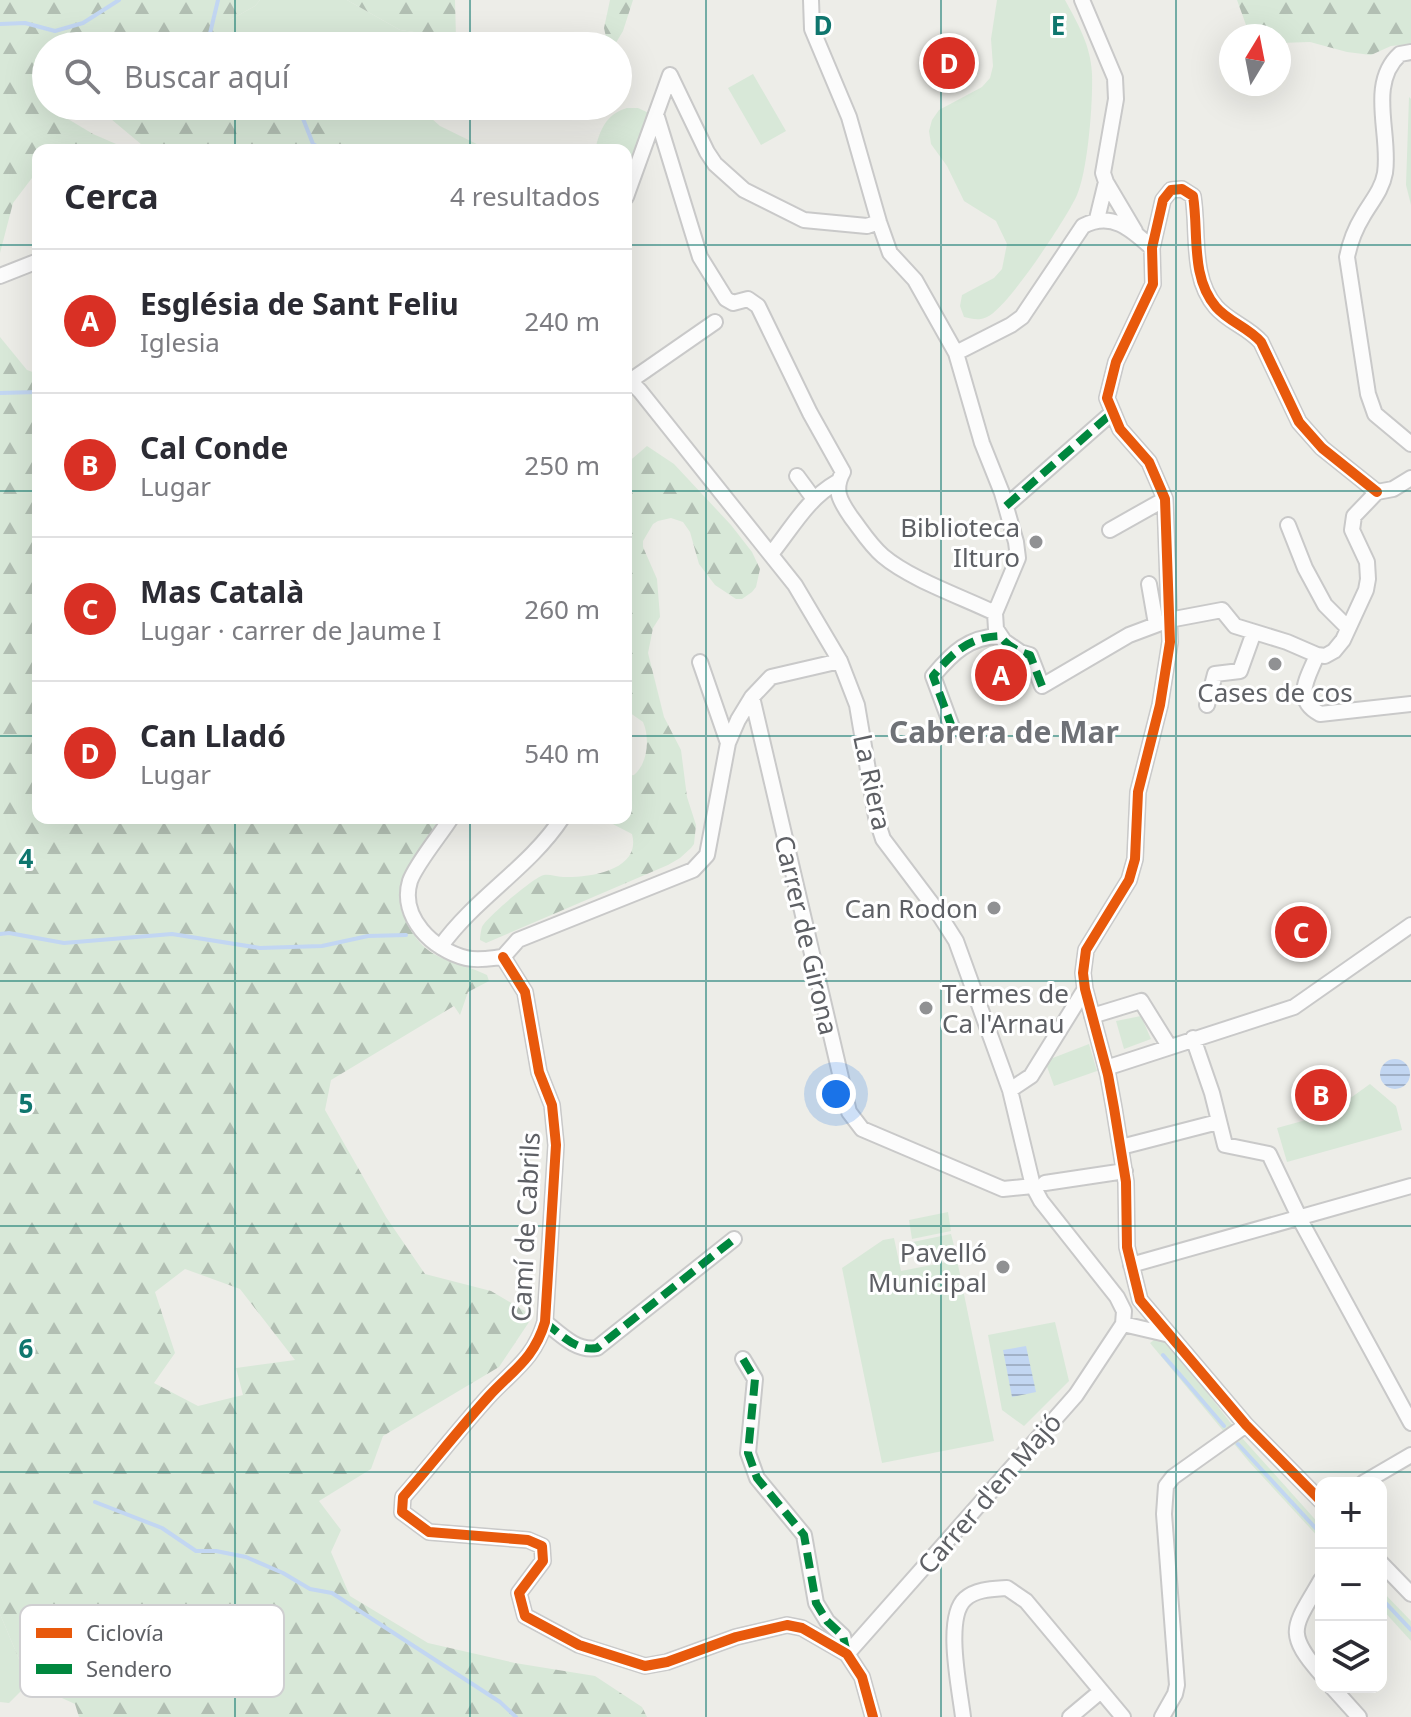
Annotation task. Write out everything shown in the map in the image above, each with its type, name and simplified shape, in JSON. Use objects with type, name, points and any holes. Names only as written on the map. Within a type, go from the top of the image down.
[{"type":"street","points":[[811,0],[812,29],[849,117],[890,253],[915,280],[956,353],[982,443],[1006,506],[1018,558],[995,613],[996,629],[1004,641],[1030,655],[1042,686],[1122,638],[1163,622],[1222,610],[1235,626],[1317,655],[1325,656],[1334,651],[1343,640],[1366,590],[1367,562],[1351,523],[1358,510],[1377,492],[1393,489],[1411,478]]},
{"type":"street","points":[[1082,0],[1115,78],[1116,99],[1103,173],[1136,233]]},
{"type":"street","points":[[1411,52],[1400,54],[1387,71],[1382,91],[1385,173],[1376,197],[1352,237],[1347,257],[1368,394],[1375,414],[1411,444]]},
{"type":"street","points":[[632,182],[670,75],[707,152],[715,164],[744,190],[804,220],[867,226],[879,222]]},
{"type":"street","points":[[657,117],[700,257],[726,299],[733,303],[748,299],[758,306],[810,413],[843,472],[837,482],[801,512],[771,554]]},
{"type":"street","points":[[1097,219],[1106,182]]},
{"type":"street","points":[[1163,622],[1169,599],[1165,499],[1149,462],[1120,429],[1107,398],[1116,362],[1153,284],[1152,248],[1163,200],[1171,190],[1182,189],[1193,196],[1197,256],[1210,298],[1261,342],[1299,422],[1322,448],[1377,492]]},
{"type":"street","points":[[956,353],[1022,317],[1083,226],[1097,219],[1116,222],[1136,233],[1152,248]]},
{"type":"street","points":[[0,276],[32,263]]},
{"type":"street","points":[[632,376],[715,322]]},
{"type":"street","name":"La Riera","points":[[632,384],[795,585],[840,661],[857,705],[876,817],[883,839],[956,941],[1010,1090],[1041,1201],[1117,1297]]},
{"type":"street","points":[[1006,506],[1113,412]]},
{"type":"street","points":[[797,476],[814,499]]},
{"type":"street","points":[[837,482],[838,497],[882,555],[904,571],[995,613]]},
{"type":"street","points":[[1110,530],[1165,499]]},
{"type":"street","points":[[1288,525],[1305,568],[1325,605],[1347,627]]},
{"type":"street","points":[[1149,584],[1163,622],[1167,669],[1138,792],[1135,859],[1129,880],[1086,950],[1083,973],[1106,1068],[1125,1171],[1127,1247],[1140,1300],[1243,1428],[1315,1495]]},
{"type":"street","points":[[1207,705],[1215,674],[1240,671],[1254,632]]},
{"type":"street","points":[[953,730],[933,676],[951,655],[967,643],[983,637],[1000,636]]},
{"type":"street","points":[[1317,655],[1305,684],[1304,698],[1308,708],[1320,714],[1411,704]]},
{"type":"street","points":[[447,824],[411,878],[407,895],[412,914],[422,934],[465,958],[503,957],[518,940],[693,870],[707,855],[728,743],[752,697],[771,677],[840,661]]},
{"type":"street","points":[[700,662],[728,743]]},
{"type":"street","name":"Carrer de Girona","points":[[752,697],[849,1112],[862,1129],[1003,1189],[1125,1171]]},
{"type":"street","points":[[441,946],[452,931],[523,865],[558,824]]},
{"type":"street","points":[[1106,1068],[1294,1007],[1411,925]]},
{"type":"street","name":"Camí de Cabrils","points":[[503,957],[525,992],[539,1072],[552,1105],[556,1145],[545,1322],[539,1343],[523,1364],[491,1394],[403,1497],[402,1512],[429,1532],[528,1540],[542,1546],[543,1561],[519,1593],[525,1616],[579,1645],[645,1666],[667,1662],[736,1637],[787,1625],[802,1628],[847,1654]]},
{"type":"street","points":[[1010,1090],[1031,1076],[1085,989]]},
{"type":"street","points":[[1092,1016],[1141,1001],[1169,1046]]},
{"type":"street","points":[[1193,1038],[1212,1093],[1225,1145],[1269,1154],[1300,1218],[1411,1423]]},
{"type":"street","points":[[1121,1147],[1218,1122]]},
{"type":"street","points":[[1131,1265],[1411,1186]]},
{"type":"street","points":[[545,1322],[578,1346],[588,1350],[597,1348],[734,1239]]},
{"type":"street","points":[[1089,1263],[1115,1279],[1121,1273],[1127,1247]]},
{"type":"street","points":[[1117,1297],[1140,1300]]},
{"type":"street","points":[[1117,1297],[1130,1326],[1170,1335]]},
{"type":"street","name":"Carrer d'en Majó","points":[[847,1654],[1076,1395],[1130,1326],[1153,1315]]},
{"type":"street","points":[[743,1359],[755,1379],[748,1453],[757,1478],[804,1535],[816,1603],[827,1621],[843,1636],[847,1654],[862,1677],[873,1717]]},
{"type":"street","points":[[1162,1717],[1177,1685],[1164,1514],[1166,1486],[1173,1477],[1243,1428]]},
{"type":"street","points":[[1373,1477],[1411,1455]]},
{"type":"street","points":[[1387,1569],[1411,1594]]},
{"type":"street","points":[[963,1717],[955,1616],[965,1600],[982,1591],[1007,1588],[1026,1601],[1123,1717]]},
{"type":"street","points":[[1315,1592],[1295,1630],[1297,1643],[1315,1666]]},
{"type":"street","points":[[1070,1717],[1101,1691]]},
{"type":"street","points":[[1337,1693],[1359,1717]]},
{"type":"green space","points":[[0,0],[260,0],[230,20],[232,32],[32,32],[32,120],[70,120],[116,144],[32,144],[32,178],[13,203],[0,253]]},
{"type":"green space","points":[[260,0],[347,0],[400,30],[414,32],[230,30],[230,20]]},
{"type":"green space","points":[[347,0],[455,0],[456,32],[400,30]]},
{"type":"green space","points":[[610,0],[633,0],[622,32],[605,32]]},
{"type":"green space","points":[[997,0],[1065,0],[1089,54],[1091,118],[1081,184],[1071,206],[1050,241],[1008,298],[987,317],[976,319],[964,317],[960,306],[962,295],[994,278],[1002,269],[1007,244],[996,221],[964,201],[947,166],[931,144],[929,131],[939,110],[982,87],[990,78],[993,66],[991,39]]},
{"type":"green space","points":[[1237,0],[1411,0],[1411,44],[1391,46],[1371,55],[1310,42],[1291,43],[1291,24],[1246,24]]},
{"type":"green space","points":[[753,74],[786,131],[761,145],[728,88]]},
{"type":"green space","points":[[1409,97],[1411,99],[1411,205],[1406,185]]},
{"type":"green space","points":[[632,108],[651,114],[632,166],[632,144],[597,144],[609,120],[632,120]]},
{"type":"green space","points":[[112,120],[328,120],[346,144],[141,144]]},
{"type":"green space","points":[[327,120],[433,120],[477,144],[346,144]]},
{"type":"green space","points":[[0,337],[27,370],[32,372],[32,824],[442,824],[401,884],[401,909],[412,932],[429,951],[487,975],[489,981],[468,992],[460,1015],[454,1006],[331,1080],[325,1110],[386,1217],[425,1274],[491,1291],[533,1316],[499,1367],[383,1436],[371,1469],[319,1501],[341,1530],[331,1552],[350,1596],[428,1643],[515,1663],[595,1676],[642,1707],[647,1717],[79,1717],[75,1704],[60,1697],[284,1697],[284,1605],[20,1605],[20,1662],[0,1614]],"holes":[[[185,1269],[240,1289],[295,1360],[236,1368],[243,1395],[198,1406],[154,1383],[175,1353],[155,1292]]]},
{"type":"green space","points":[[647,446],[674,464],[731,525],[752,552],[760,569],[752,592],[742,599],[736,599],[715,585],[699,564],[690,532],[683,522],[671,518],[658,521],[643,541],[657,579],[660,617],[653,628],[648,653],[664,717],[681,750],[687,797],[696,825],[694,844],[668,865],[486,943],[480,940],[485,923],[539,877],[598,874],[621,864],[633,847],[632,834],[613,824],[632,824],[632,775],[642,764],[647,735],[643,722],[632,714],[632,459]]},
{"type":"green space","points":[[1141,1016],[1151,1039],[1124,1049],[1116,1021]]},
{"type":"green space","points":[[1089,1044],[1097,1071],[1054,1086],[1045,1061]]},
{"type":"green space","points":[[1370,1084],[1396,1106],[1402,1130],[1287,1162],[1277,1128],[1328,1114]]},
{"type":"green space","points":[[948,1212],[951,1231],[912,1239],[909,1220]]},
{"type":"green space","points":[[951,1234],[956,1253],[917,1262],[913,1242]]},
{"type":"green space","points":[[894,1238],[901,1271],[957,1260],[994,1441],[882,1463],[842,1268],[883,1240]]},
{"type":"green space","points":[[1055,1322],[1069,1381],[1024,1426],[1002,1410],[988,1335]]},
{"type":"green space","points":[[1162,1334],[1243,1439],[1315,1519],[1315,1533],[1250,1463],[1150,1343]]},
{"type":"green space","points":[[1387,1596],[1411,1621],[1411,1641],[1387,1615]]},
{"type":"green space","points":[[0,1614],[20,1662],[20,1692],[9,1703],[0,1702]]},
{"type":"water","points":[[1395,1059],[1406,1063],[1410,1074],[1406,1085],[1395,1089],[1384,1085],[1380,1074],[1384,1063]]},
{"type":"water","points":[[1026,1346],[1036,1392],[1012,1397],[1003,1350]]},
{"type":"waterway","points":[[0,24],[25,23],[55,31],[83,23],[119,0]]},
{"type":"waterway","points":[[210,32],[218,0]]},
{"type":"waterway","points":[[304,120],[313,144]]},
{"type":"waterway","points":[[0,393],[32,392]]},
{"type":"waterway","points":[[0,934],[64,943],[172,934],[260,948],[322,946],[368,936],[406,935]]},
{"type":"waterway","points":[[1163,1355],[1224,1426]]},
{"type":"waterway","points":[[1238,1444],[1315,1527]]},
{"type":"waterway","points":[[95,1502],[162,1528],[196,1551],[246,1557],[310,1589],[332,1593],[500,1702],[516,1717]]},
{"type":"waterway","points":[[1387,1604],[1411,1630]]},
{"type":"marked path","points":[[1006,506],[1113,412]]},
{"type":"marked path","points":[[953,730],[933,676],[955,653],[970,643],[1000,636],[1006,643],[1030,655],[1042,686]]},
{"type":"marked path","points":[[545,1322],[576,1345],[597,1348],[734,1239]]},
{"type":"marked path","points":[[743,1359],[755,1379],[748,1453],[757,1478],[804,1535],[816,1603],[827,1621],[843,1636],[847,1654]]},
{"type":"cycle path","points":[[1315,1495],[1246,1425],[1140,1300],[1127,1247],[1126,1182],[1114,1108],[1083,973],[1086,950],[1129,880],[1135,859],[1138,792],[1160,705],[1170,642],[1165,499],[1149,462],[1120,429],[1107,398],[1116,362],[1153,284],[1152,248],[1163,200],[1171,190],[1182,189],[1193,196],[1199,268],[1202,282],[1216,307],[1261,342],[1299,422],[1322,448],[1377,492]]},
{"type":"cycle path","points":[[503,957],[525,992],[539,1072],[552,1105],[556,1145],[545,1322],[529,1355],[478,1408],[403,1497],[402,1512],[429,1532],[528,1540],[542,1546],[543,1561],[519,1593],[525,1616],[579,1645],[645,1666],[667,1662],[736,1637],[787,1625],[802,1628],[847,1654],[862,1677],[873,1717]]},
{"type":"place","name":"Can Lladó","points":[[949,63]]},
{"type":"place","name":"Biblioteca Ilturo","points":[[1036,542]]},
{"type":"place","name":"Cases de cos","points":[[1275,664]]},
{"type":"place","name":"Església de Sant Feliu","points":[[1001,675]]},
{"type":"place","name":"Can Rodon","points":[[994,908]]},
{"type":"place","name":"Mas Català","points":[[1301,932]]},
{"type":"place","name":"Termes de Ca l'Arnau","points":[[926,1008]]},
{"type":"place","name":"Cal Conde","points":[[1321,1095]]},
{"type":"place","name":"Pavelló Municipal","points":[[1003,1267]]},
{"type":"district","name":"Cabrera de Mar","points":[[1004,731]]}]
